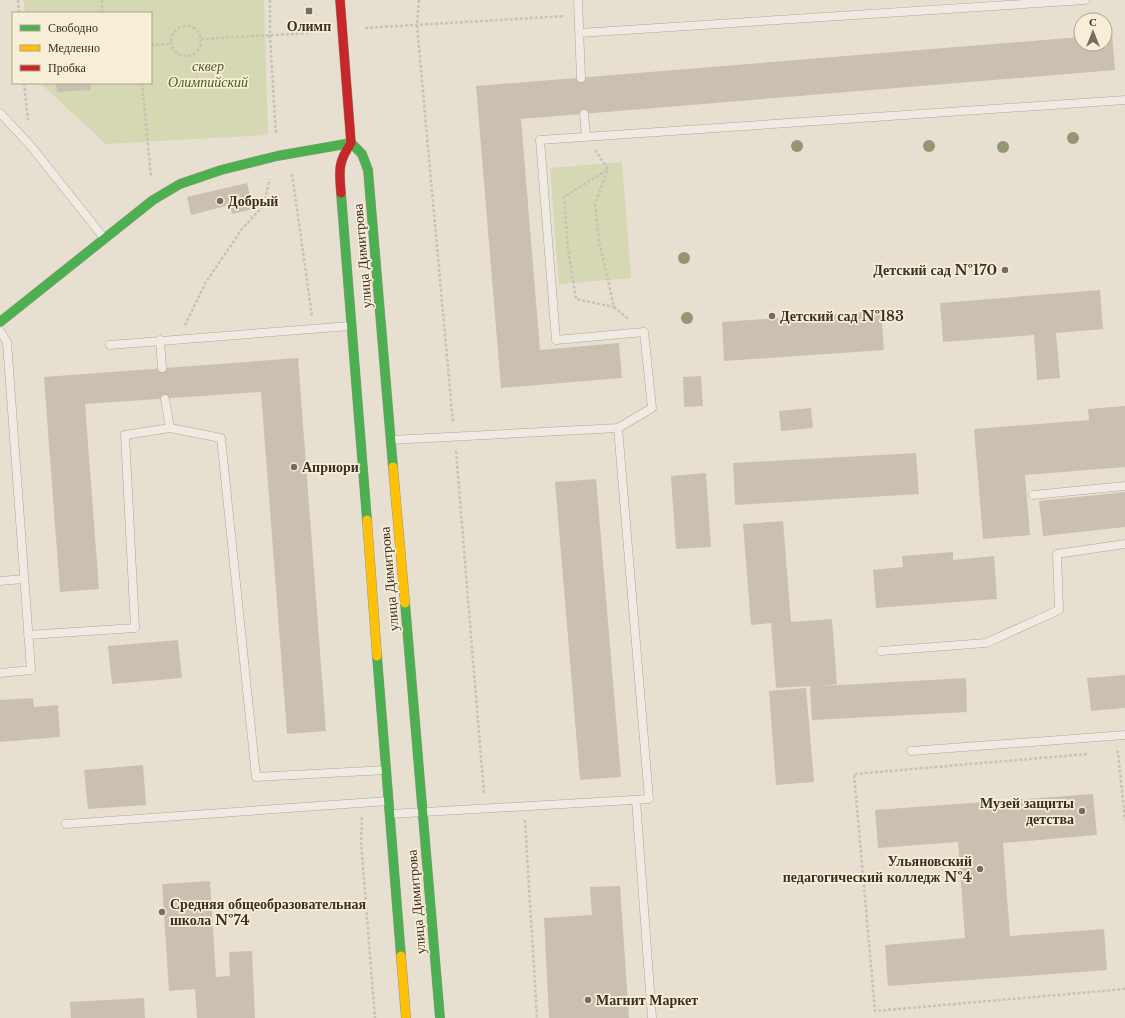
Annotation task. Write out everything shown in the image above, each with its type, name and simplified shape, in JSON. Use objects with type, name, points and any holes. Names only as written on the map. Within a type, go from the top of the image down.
[{"type":"main road","points":[[0,322],[153,200],[180,184],[221,170],[277,156],[351,143],[340,0]]},
{"type":"main road","name":"улица Димитрова","points":[[406,1018],[388,801],[390,770],[339,171],[343,155],[351,143],[362,154],[368,170],[391,440],[415,769],[422,811],[440,1018]]},
{"type":"lane","points":[[578,0],[580,15],[581,78]]},
{"type":"lane","points":[[580,33],[1086,0]]},
{"type":"lane","points":[[391,440],[618,428],[652,408],[644,332],[556,340],[540,140],[1125,100]]},
{"type":"lane","points":[[0,113],[30,145],[104,239]]},
{"type":"lane","points":[[584,114],[586,136]]},
{"type":"lane","points":[[110,344],[351,326]]},
{"type":"lane","points":[[0,331],[7,342],[31,670],[0,673]]},
{"type":"lane","points":[[160,340],[162,368]]},
{"type":"lane","points":[[165,399],[170,428]]},
{"type":"lane","points":[[28,635],[135,628],[125,435],[170,428],[221,438],[256,777],[390,770]]},
{"type":"lane","points":[[389,814],[422,811],[649,800],[618,428]]},
{"type":"lane","points":[[1033,495],[1125,486]]},
{"type":"lane","points":[[881,651],[986,643],[1059,610],[1057,554],[1125,544]]},
{"type":"lane","points":[[0,581],[24,579]]},
{"type":"lane","points":[[911,750],[1125,735]]},
{"type":"lane","points":[[636,800],[652,1018]]},
{"type":"lane","points":[[66,824],[388,801]]},
{"type":"path","points":[[18,0],[19,12]]},
{"type":"path","points":[[102,0],[102,12]]},
{"type":"path","points":[[178,339],[206,282],[242,229],[263,206],[277,156],[270,36],[270,0]]},
{"type":"path","points":[[419,0],[417,26],[455,436],[486,808]]},
{"type":"path","points":[[366,28],[580,15]]},
{"type":"path","points":[[182,26],[192,27],[200,34],[201,40],[198,50],[194,54],[188,56],[177,53],[171,44],[173,33],[182,26]]},
{"type":"path","points":[[201,40],[310,33]]},
{"type":"path","points":[[152,45],[171,44]]},
{"type":"path","points":[[24,84],[30,145]]},
{"type":"path","points":[[142,84],[153,200]]},
{"type":"path","points":[[586,136],[608,169]]},
{"type":"path","points":[[277,156],[291,172],[314,328]]},
{"type":"path","points":[[608,169],[564,197],[568,249],[576,299],[614,307],[644,332]]},
{"type":"path","points":[[608,169],[595,204],[599,242],[614,307]]},
{"type":"path","points":[[1110,752],[1118,752],[1125,820]]},
{"type":"path","points":[[1095,754],[854,774],[875,1011],[1125,989]]},
{"type":"path","points":[[363,802],[361,842],[375,1018]]},
{"type":"path","points":[[525,806],[537,1018]]},
{"type":"green space","name":"сквер Олимпийский","points":[[24,0],[264,0],[268,135],[106,144],[41,84],[152,84],[152,12],[25,12]]},
{"type":"green space","points":[[622,162],[631,278],[559,284],[550,168]]},
{"type":"building","points":[[1073,38],[1073,52],[1113,52],[1113,46],[1115,70],[521,119],[540,350],[619,343],[622,378],[501,388],[476,86]]},
{"type":"building","points":[[56,84],[91,84],[91,90],[57,92]]},
{"type":"building","name":"Добрый","points":[[247,183],[253,209],[232,214],[230,205],[191,215],[187,197]]},
{"type":"building","points":[[1100,290],[1103,329],[1056,333],[1060,378],[1037,380],[1034,335],[943,342],[940,303]]},
{"type":"building","points":[[881,311],[884,350],[724,361],[722,322]]},
{"type":"building","points":[[298,358],[326,731],[287,734],[261,392],[85,404],[99,589],[60,592],[44,377]]},
{"type":"building","points":[[701,376],[703,406],[684,407],[683,377]]},
{"type":"building","points":[[1125,406],[1125,467],[1025,475],[1030,535],[983,539],[974,429],[1089,420],[1088,409]]},
{"type":"building","points":[[811,408],[813,428],[781,431],[779,411]]},
{"type":"building","points":[[916,453],[919,494],[735,505],[733,463]]},
{"type":"building","points":[[706,473],[711,547],[676,549],[671,476]]},
{"type":"building","points":[[596,479],[621,777],[580,780],[555,482]]},
{"type":"building","points":[[1125,492],[1125,527],[1043,536],[1039,501]]},
{"type":"building","points":[[783,521],[791,622],[832,619],[837,684],[822,686],[966,678],[967,712],[812,720],[810,686],[776,688],[771,623],[751,625],[743,524]]},
{"type":"building","points":[[953,552],[953,560],[994,556],[997,599],[876,608],[873,570],[903,567],[902,556]]},
{"type":"building","points":[[178,640],[182,678],[112,684],[108,646]]},
{"type":"building","points":[[1125,675],[1125,708],[1091,711],[1087,678]]},
{"type":"building","points":[[806,688],[814,782],[776,785],[769,691]]},
{"type":"building","points":[[33,698],[34,707],[58,705],[60,737],[0,742],[0,700]]},
{"type":"building","points":[[143,765],[146,805],[88,809],[84,770]]},
{"type":"building","points":[[1093,794],[1097,835],[1003,843],[1010,936],[1104,929],[1107,970],[888,986],[885,945],[965,938],[958,842],[878,848],[875,810]]},
{"type":"building","points":[[210,881],[216,977],[230,976],[229,952],[252,951],[255,1018],[197,1018],[195,989],[169,991],[162,884]]},
{"type":"building","points":[[620,886],[629,1018],[549,1018],[544,918],[592,915],[590,887]]},
{"type":"building","points":[[144,998],[145,1018],[71,1018],[70,1002]]},
{"type":"traffic: fast","points":[[351,143],[362,154],[368,170],[393,467]]},
{"type":"traffic: fast","points":[[0,322],[153,200],[180,184],[221,170],[277,156],[351,143]]},
{"type":"traffic: fast","points":[[341,193],[367,520]]},
{"type":"traffic: fast","points":[[405,603],[440,1018]]},
{"type":"traffic: fast","points":[[377,656],[401,956]]},
{"type":"traffic: slow","points":[[393,467],[405,603]]},
{"type":"traffic: slow","points":[[367,520],[377,656]]},
{"type":"traffic: slow","points":[[401,956],[406,1018]]},
{"type":"traffic: jam","points":[[340,0],[351,143],[340,166],[341,193]]},
{"type":"place","name":"Олимп","points":[[309,11]]},
{"type":"place","name":"Добрый","points":[[220,201]]},
{"type":"place","name":"Детский сад №170","points":[[1005,270]]},
{"type":"place","name":"Детский сад №183","points":[[772,316]]},
{"type":"place","name":"Априори","points":[[294,467]]},
{"type":"place","name":"Музей защиты детства","points":[[1082,811]]},
{"type":"place","name":"Ульяновский педагогический колледж №4","points":[[980,869]]},
{"type":"place","name":"Средняя общеобразовательная школа №74","points":[[162,912]]},
{"type":"place","name":"Магнит Маркет","points":[[588,1000]]}]
